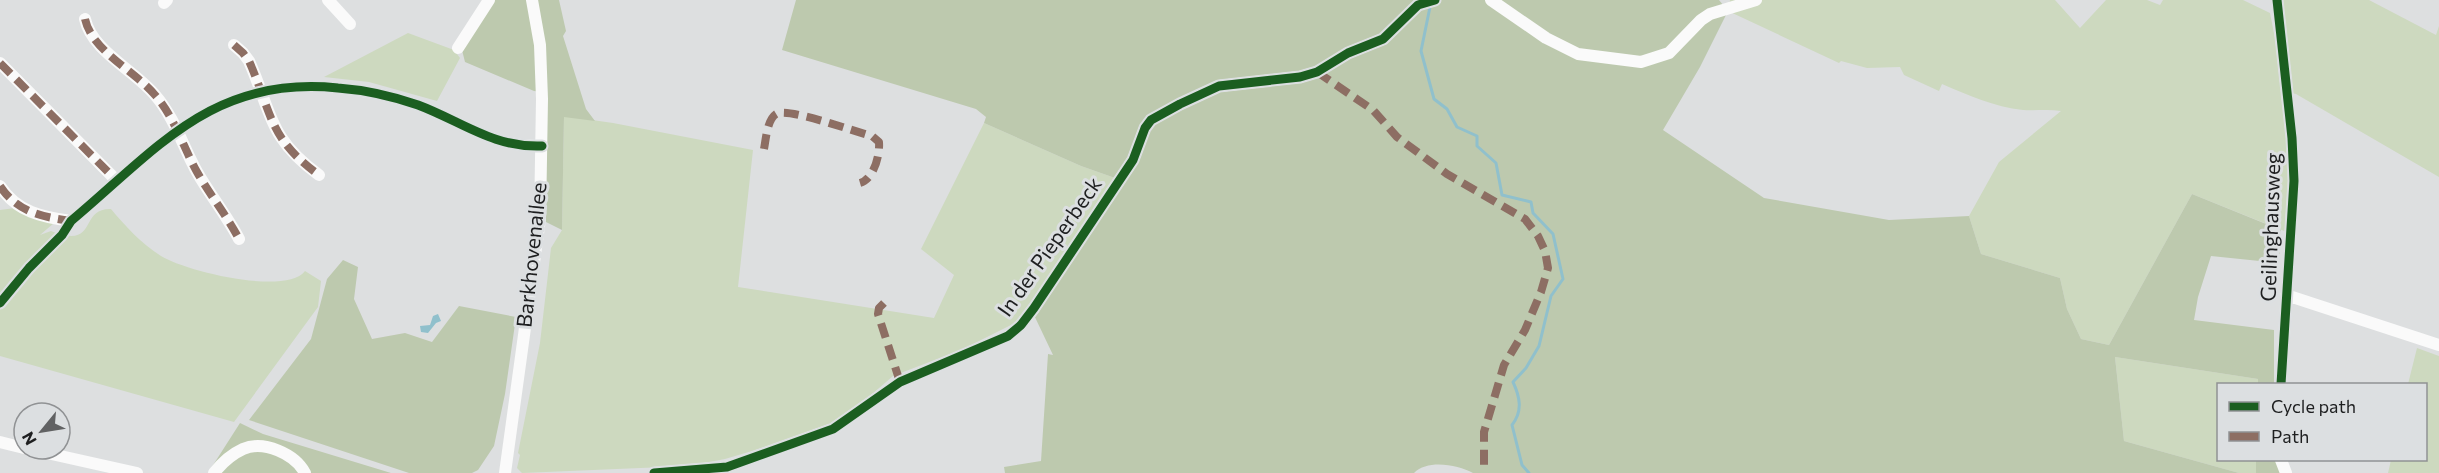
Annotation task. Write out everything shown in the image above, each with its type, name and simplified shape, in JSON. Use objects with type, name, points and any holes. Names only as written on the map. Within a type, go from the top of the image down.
[{"type":"street","points":[[328,0],[350,24]]},
{"type":"street","points":[[458,48],[489,0]]},
{"type":"street","name":"Barkhovenallee","points":[[505,473],[538,242],[542,99],[540,45],[532,0]]},
{"type":"street","name":"In der Pieperbeck","points":[[654,473],[727,466],[833,429],[900,382],[1008,336],[1022,325],[1133,160],[1145,128],[1151,120],[1219,86],[1300,77],[1317,72],[1348,53],[1383,39],[1418,5],[1435,0]]},
{"type":"street","points":[[1491,0],[1546,38],[1578,54],[1641,62],[1669,53],[1701,20],[1710,14],[1756,0]]},
{"type":"street","name":"Geilinghausweg","points":[[2277,0],[2292,138],[2294,181],[2281,383]]},
{"type":"street","points":[[85,18],[92,37],[136,74],[166,109],[198,174],[225,213],[239,239]]},
{"type":"street","points":[[234,45],[249,61],[273,124],[287,148],[319,175]]},
{"type":"street","points":[[0,63],[117,181]]},
{"type":"street","points":[[0,303],[29,268],[62,235],[71,221],[177,131],[222,104],[260,91],[295,86],[367,92],[419,106],[512,146],[542,146]]},
{"type":"street","points":[[0,186],[27,211],[71,221]]},
{"type":"street","name":"Geilinghausweg","points":[[2286,295],[2439,345]]},
{"type":"street","points":[[214,473],[230,457],[242,449],[253,446],[283,453],[294,459],[305,473]]},
{"type":"street","points":[[72,459],[137,473]]},
{"type":"green space","points":[[490,0],[559,0],[566,31],[563,36],[586,109],[595,121],[564,117],[562,230],[542,220],[542,92],[534,91],[465,62],[461,46]]},
{"type":"green space","points":[[796,0],[1719,0],[1728,11],[1700,67],[1663,130],[1764,198],[1889,220],[1969,216],[1981,254],[2060,278],[2067,309],[2081,339],[2109,345],[2192,194],[2281,230],[2279,263],[2211,256],[2198,297],[2194,320],[2274,330],[2274,383],[2258,383],[2258,379],[2115,357],[2124,441],[2239,473],[1473,473],[1451,466],[1435,465],[1427,466],[1414,473],[1005,473],[1004,467],[1041,461],[1048,354],[1053,355],[1033,313],[1115,178],[1081,166],[984,123],[986,117],[976,109],[782,50]]},
{"type":"green space","points":[[1730,0],[2055,0],[2080,28],[2106,0],[2147,0],[2160,5],[2163,0],[2243,0],[2270,13],[2286,94],[2291,138],[2289,233],[2192,194],[2109,345],[2081,339],[2067,309],[2060,278],[1981,254],[1969,216],[1999,162],[2061,111],[2023,110],[2002,106],[1942,84],[1939,91],[1904,75],[1900,67],[1867,68],[1841,61],[1839,63],[1728,11]]},
{"type":"green space","points":[[2282,0],[2369,0],[2436,35],[2439,26],[2439,177],[2296,94],[2287,92]]},
{"type":"green space","points":[[408,33],[454,50],[460,58],[437,101],[369,82],[324,77]]},
{"type":"green space","points":[[564,116],[753,150],[738,287],[934,318],[954,275],[921,249],[984,123],[1081,166],[1115,178],[1019,321],[963,349],[893,376],[842,420],[762,448],[725,459],[688,466],[522,473],[517,468],[520,455],[518,453],[540,343],[551,248],[562,230]]},
{"type":"green space","points":[[15,208],[54,223],[40,235],[51,231],[76,235],[82,232],[94,215],[101,210],[111,209],[134,234],[161,256],[212,274],[257,281],[278,281],[294,278],[305,271],[321,281],[318,307],[234,422],[0,356],[0,210]]},
{"type":"green space","points":[[343,260],[358,267],[354,299],[372,339],[405,333],[432,342],[459,306],[516,317],[505,394],[494,446],[478,470],[472,473],[409,473],[249,420],[311,339],[327,279]]},
{"type":"green space","points":[[2417,348],[2439,356],[2439,473],[2388,473],[2391,461],[2427,461],[2427,383],[2408,383]]},
{"type":"green space","points":[[2115,357],[2258,379],[2258,383],[2217,383],[2217,461],[2256,461],[2256,473],[2239,473],[2124,441]]},
{"type":"green space","points":[[240,423],[263,434],[391,473],[208,473]]},
{"type":"green space","points":[[2256,461],[2277,461],[2282,473],[2256,473]]},
{"type":"water","points":[[438,314],[441,321],[436,323],[428,333],[421,332],[420,326],[430,325],[433,316]]},
{"type":"waterway","points":[[1430,7],[1421,51],[1434,99],[1447,109],[1457,127],[1477,136],[1477,146],[1496,163],[1502,195],[1531,202],[1533,213],[1553,234],[1563,279],[1551,296],[1539,346],[1526,368],[1513,382],[1519,409],[1512,425],[1522,465],[1529,473]]},
{"type":"marked path","points":[[85,19],[89,30],[105,51],[146,86],[162,104],[197,172],[239,239]]},
{"type":"marked path","points":[[234,45],[249,61],[281,136],[302,162],[319,175]]},
{"type":"marked path","points":[[0,63],[117,181]]},
{"type":"marked path","points":[[1317,72],[1373,110],[1397,137],[1447,174],[1525,219],[1538,236],[1545,251],[1548,268],[1541,292],[1525,330],[1504,365],[1484,432],[1484,469]]},
{"type":"marked path","points":[[764,149],[767,130],[773,117],[783,113],[807,117],[872,136],[879,142],[877,160],[869,177],[860,183]]},
{"type":"marked path","points":[[0,186],[14,202],[31,212],[71,221]]},
{"type":"marked path","points":[[884,303],[879,308],[878,314],[900,382]]},
{"type":"cycle path","points":[[654,473],[727,467],[833,429],[900,382],[1008,336],[1021,325],[1034,308],[1133,160],[1145,128],[1151,120],[1219,86],[1300,77],[1317,72],[1348,53],[1383,39],[1418,5],[1435,0]]},
{"type":"cycle path","points":[[2277,0],[2292,138],[2294,181],[2281,383]]},
{"type":"cycle path","points":[[0,303],[29,268],[62,235],[71,221],[160,144],[221,105],[256,93],[294,87],[338,88],[368,92],[418,105],[508,143],[542,146]]}]
